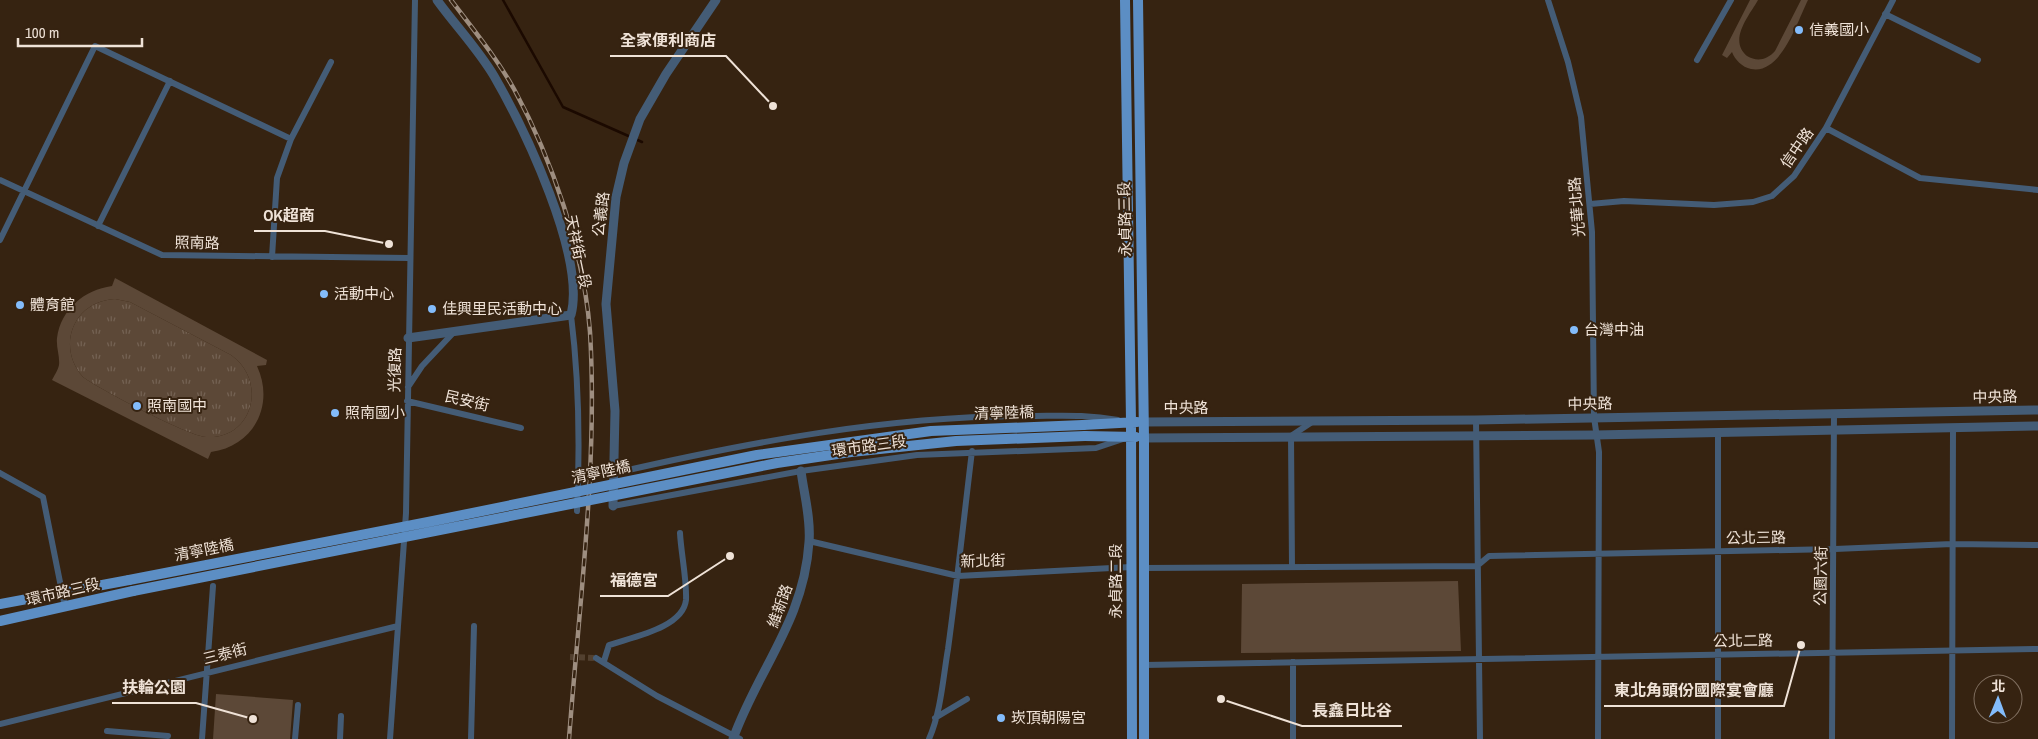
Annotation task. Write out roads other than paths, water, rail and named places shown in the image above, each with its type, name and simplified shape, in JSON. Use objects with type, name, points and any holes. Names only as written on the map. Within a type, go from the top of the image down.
[{"type":"main road","name":"永貞路三段","points":[[1125,0],[1131,422]]},
{"type":"main road","name":"永貞路三段","points":[[1138,0],[1144,438]]},
{"type":"main road","name":"永貞路二段","points":[[1131,422],[1132,739]]},
{"type":"main road","name":"清寧陸橋","points":[[129,580],[757,455],[931,431],[1143,422]]},
{"type":"main road","name":"清寧陸橋","points":[[133,591],[777,463],[852,452],[956,441],[1085,436],[1144,438]]},
{"type":"main road","name":"永貞路二段","points":[[1144,438],[1144,739]]},
{"type":"main road","name":"環市路三段","points":[[0,604],[129,580]]},
{"type":"main road","name":"環市路三段","points":[[0,621],[133,591]]},
{"type":"main road","points":[[1132,716],[1144,716]]},
{"type":"street","name":"光復路","points":[[390,739],[406,513],[415,0]]},
{"type":"street","name":"天祥街一段","points":[[437,0],[492,74],[514,114],[541,171],[563,233],[574,287],[572,315],[576,356],[578,480],[576,511]]},
{"type":"street","name":"公義路","points":[[613,506],[615,396],[607,317],[616,197],[635,129],[666,74],[716,0]]},
{"type":"street","name":"光華北路","points":[[1548,0],[1568,62],[1581,117],[1590,204],[1594,418],[1599,452],[1598,739]]},
{"type":"street","points":[[1697,60],[1731,0]]},
{"type":"street","name":"信中路","points":[[1590,204],[1624,201],[1714,205],[1753,202],[1772,196],[1794,176],[1826,128],[1893,0]]},
{"type":"street","points":[[1885,14],[1978,60]]},
{"type":"street","points":[[0,240],[95,46],[291,139]]},
{"type":"street","points":[[272,256],[277,178],[291,139],[331,62]]},
{"type":"street","points":[[98,226],[170,81]]},
{"type":"street","points":[[1826,128],[1920,178],[2038,190]]},
{"type":"street","name":"照南路","points":[[0,180],[162,255],[410,258]]},
{"type":"street","points":[[408,338],[572,315]]},
{"type":"street","points":[[408,388],[422,366],[454,332]]},
{"type":"street","name":"民安街","points":[[407,401],[521,428]]},
{"type":"street","name":"中央路","points":[[1143,422],[1476,420],[2038,410]]},
{"type":"street","name":"公園六街","points":[[1832,739],[1835,549],[1834,413]]},
{"type":"street","name":"環市路三段","points":[[615,473],[705,452],[878,426],[999,416],[1088,415],[1131,422]]},
{"type":"street","points":[[1292,567],[1291,436],[1314,420]]},
{"type":"street","points":[[1476,420],[1480,739]]},
{"type":"street","name":"中央路","points":[[1144,438],[1833,432],[2038,426]]},
{"type":"street","points":[[1952,739],[1953,429]]},
{"type":"street","points":[[833,432],[839,465]]},
{"type":"street","points":[[1718,432],[1718,739]]},
{"type":"street","name":"環市路三段","points":[[613,506],[839,465],[917,455],[972,451],[1096,448],[1131,437]]},
{"type":"street","points":[[929,739],[935,718],[958,576],[972,451]]},
{"type":"street","name":"維新路","points":[[736,738],[744,707],[777,650],[802,590],[809,541],[801,471]]},
{"type":"street","points":[[0,473],[43,497],[65,607]]},
{"type":"street","points":[[604,661],[609,645],[670,624],[682,613],[686,600],[680,533]]},
{"type":"street","name":"新北街","points":[[809,541],[958,576],[1131,567]]},
{"type":"street","name":"公北三路","points":[[1477,566],[1490,556],[1835,549],[1952,544],[2038,545]]},
{"type":"street","points":[[1143,568],[1477,566]]},
{"type":"street","points":[[202,739],[213,586]]},
{"type":"street","name":"三泰街","points":[[0,724],[208,671],[398,626]]},
{"type":"street","points":[[472,739],[474,626]]},
{"type":"street","name":"公北二路","points":[[1144,665],[1597,658],[1719,653],[2038,649]]},
{"type":"street","points":[[596,658],[604,661],[657,696],[736,738]]},
{"type":"street","points":[[1293,662],[1293,739]]},
{"type":"street","points":[[935,718],[967,699]]},
{"type":"street","points":[[296,739],[298,705]]},
{"type":"street","points":[[340,739],[341,716]]},
{"type":"street","points":[[107,731],[129,736],[168,736]]},
{"type":"waterway","points":[[503,0],[563,107],[642,142]]},
{"type":"tunnel","points":[[570,657],[596,658]]},
{"type":"railway","points":[[451,0],[500,66],[528,116],[564,207],[581,270],[587,301],[592,382],[590,484],[569,739]]},
{"type":"place","name":"信義國小","points":[[1799,30]]},
{"type":"place","name":"全家便利商店","points":[[773,106]]},
{"type":"place","name":"OK超商","points":[[389,244]]},
{"type":"place","name":"活動中心","points":[[324,294]]},
{"type":"place","name":"體育館","points":[[20,305]]},
{"type":"place","name":"佳興里民活動中心","points":[[432,309]]},
{"type":"place","name":"台灣中油","points":[[1574,330]]},
{"type":"place","name":"照南國中","points":[[137,406]]},
{"type":"place","name":"照南國小","points":[[335,413]]},
{"type":"place","name":"福德宮","points":[[730,556]]},
{"type":"place","name":"東北角頭份國際宴會廳","points":[[1801,645]]},
{"type":"place","name":"長鑫日比谷","points":[[1221,699]]},
{"type":"place","name":"崁頂朝陽宮","points":[[1001,718]]},
{"type":"place","name":"扶輪公園","points":[[253,719]]}]
